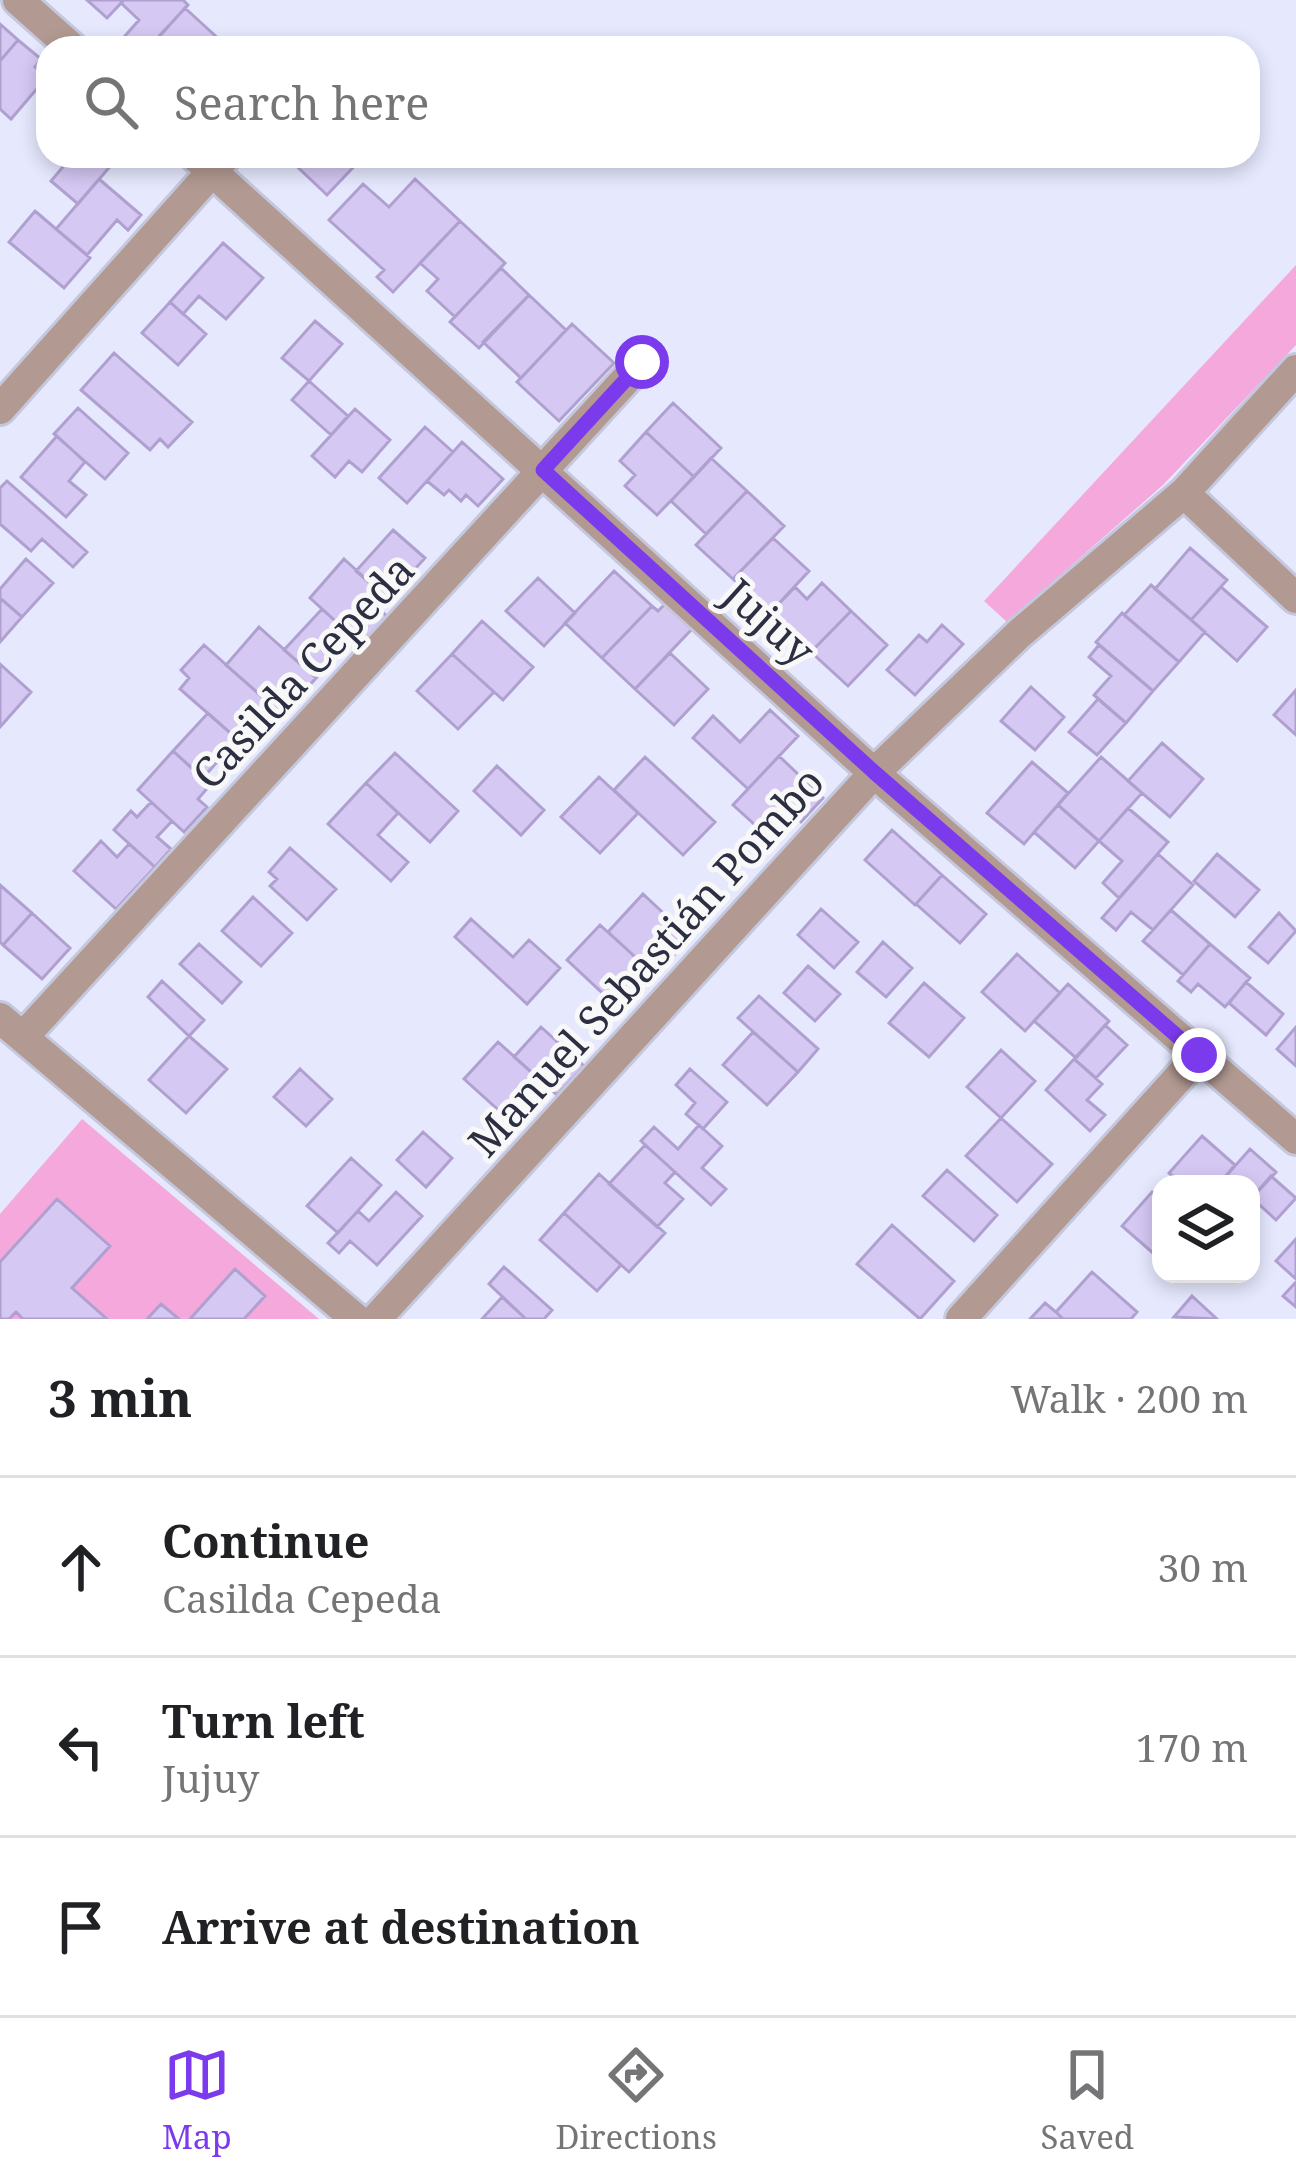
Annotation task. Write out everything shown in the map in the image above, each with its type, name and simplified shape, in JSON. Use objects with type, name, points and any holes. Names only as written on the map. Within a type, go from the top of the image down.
[{"type":"street","points":[[18,0],[58,36]]},
{"type":"street","points":[[0,410],[206,168]]},
{"type":"street","name":"Jujuy","points":[[219,168],[874,772],[1296,1139]]},
{"type":"street","name":"Casilda Cepeda","points":[[11,1027],[642,362]]},
{"type":"street","name":"Manuel Sebastián Pombo","points":[[376,1319],[874,772],[1020,633],[1184,493],[1296,370]]},
{"type":"street","points":[[1184,493],[1296,598]]},
{"type":"street","points":[[11,1027],[356,1319]]},
{"type":"street","points":[[961,1319],[1199,1055]]},
{"type":"shaded area","points":[[1296,265],[1296,345],[1163,485],[1007,622],[984,601]]},
{"type":"shaded area","points":[[82,1119],[319,1319],[0,1319],[0,1214]]},
{"type":"building","points":[[87,0],[124,0],[107,18]]},
{"type":"building","points":[[183,0],[188,5],[159,36],[125,36],[139,20],[121,3]]},
{"type":"building","points":[[185,8],[215,36],[160,36]]},
{"type":"building","points":[[0,24],[18,40],[0,61]]},
{"type":"building","points":[[18,40],[36,55],[36,90],[11,119],[0,109],[0,61]]},
{"type":"building","points":[[62,168],[109,168],[78,204],[51,181]]},
{"type":"building","points":[[298,168],[353,168],[327,195]]},
{"type":"building","points":[[99,179],[141,215],[128,230],[117,220],[87,255],[56,229]]},
{"type":"building","points":[[415,179],[460,221],[393,292],[377,277],[384,270],[329,220],[363,184],[389,207]]},
{"type":"building","points":[[35,211],[90,258],[64,288],[9,242]]},
{"type":"building","points":[[460,221],[505,263],[455,317],[427,291],[438,279],[420,263]]},
{"type":"building","points":[[223,243],[263,278],[226,319],[199,296],[183,314],[170,302]]},
{"type":"building","points":[[501,268],[529,295],[479,348],[450,322]]},
{"type":"building","points":[[529,295],[566,330],[521,378],[483,342]]},
{"type":"building","points":[[170,302],[206,334],[178,365],[142,333]]},
{"type":"building","points":[[315,321],[342,344],[309,381],[282,358]]},
{"type":"building","points":[[572,324],[614,363],[559,421],[517,382]]},
{"type":"building","points":[[114,353],[192,422],[168,447],[160,439],[150,450],[81,390]]},
{"type":"building","points":[[309,381],[348,416],[331,435],[292,400]]},
{"type":"building","points":[[673,403],[721,448],[694,477],[646,432]]},
{"type":"building","points":[[78,408],[128,453],[105,479],[54,434]]},
{"type":"building","points":[[355,409],[390,440],[362,472],[349,461],[335,477],[312,456]]},
{"type":"building","points":[[425,427],[453,452],[407,503],[379,478]]},
{"type":"building","points":[[646,432],[694,477],[657,515],[625,486],[635,475],[620,461]]},
{"type":"building","points":[[57,436],[85,462],[69,481],[86,495],[66,517],[21,477]]},
{"type":"building","points":[[462,442],[503,479],[478,506],[466,495],[461,501],[449,490],[444,495],[427,481]]},
{"type":"building","points":[[711,458],[747,491],[706,534],[671,501]]},
{"type":"building","points":[[7,481],[87,552],[73,567],[42,539],[31,551],[0,524],[0,488]]},
{"type":"building","points":[[747,491],[784,526],[733,579],[696,545]]},
{"type":"building","points":[[393,530],[425,558],[388,599],[356,571]]},
{"type":"building","points":[[773,538],[809,571],[770,613],[733,579]]},
{"type":"building","points":[[1190,548],[1227,580],[1191,620],[1155,589]]},
{"type":"building","points":[[26,559],[53,583],[22,617],[0,598],[0,589]]},
{"type":"building","points":[[344,559],[388,599],[379,609],[389,618],[363,646],[310,598]]},
{"type":"building","points":[[614,571],[652,606],[602,658],[565,623]]},
{"type":"building","points":[[538,578],[575,613],[544,646],[506,611]]},
{"type":"building","points":[[822,583],[851,611],[811,652],[770,613],[795,587],[807,599]]},
{"type":"building","points":[[1151,585],[1205,632],[1179,662],[1124,615]]},
{"type":"building","points":[[1221,587],[1267,627],[1237,661],[1191,620]]},
{"type":"building","points":[[0,598],[22,617],[0,642]]},
{"type":"building","points":[[666,603],[692,629],[635,689],[602,658],[652,606],[658,611]]},
{"type":"building","points":[[322,609],[353,637],[316,678],[284,650]]},
{"type":"building","points":[[851,611],[887,645],[848,686],[811,652]]},
{"type":"building","points":[[1122,613],[1179,662],[1153,691],[1096,642]]},
{"type":"building","points":[[482,621],[533,667],[503,700],[452,654]]},
{"type":"building","points":[[942,625],[963,644],[915,695],[887,670],[919,635],[927,642]]},
{"type":"building","points":[[259,627],[316,678],[283,715],[226,665]]},
{"type":"building","points":[[204,645],[269,703],[237,739],[180,689],[189,678],[181,670]]},
{"type":"building","points":[[1099,645],[1153,691],[1126,723],[1094,695],[1111,676],[1089,657]]},
{"type":"building","points":[[670,653],[708,689],[674,725],[635,689]]},
{"type":"building","points":[[452,654],[494,692],[458,729],[417,691]]},
{"type":"building","points":[[0,664],[31,692],[0,727]]},
{"type":"building","points":[[1031,687],[1064,717],[1035,750],[1001,721]]},
{"type":"building","points":[[1296,690],[1296,735],[1274,715]]},
{"type":"building","points":[[1098,699],[1126,723],[1097,755],[1069,732]]},
{"type":"building","points":[[770,710],[798,736],[748,789],[693,738],[713,716],[740,742]]},
{"type":"building","points":[[208,713],[237,739],[203,778],[173,751]]},
{"type":"building","points":[[1162,743],[1203,779],[1170,817],[1128,781]]},
{"type":"building","points":[[173,751],[210,785],[198,799],[207,807],[184,832],[138,790]]},
{"type":"building","points":[[395,753],[458,811],[430,842],[366,783]]},
{"type":"building","points":[[779,756],[823,798],[801,822],[788,810],[765,834],[733,805]]},
{"type":"building","points":[[645,757],[715,822],[683,855],[614,790]]},
{"type":"building","points":[[1101,757],[1142,793],[1099,841],[1058,805]]},
{"type":"building","points":[[1032,762],[1068,793],[1024,844],[987,813]]},
{"type":"building","points":[[497,766],[544,810],[521,835],[474,791]]},
{"type":"building","points":[[599,777],[638,813],[600,853],[561,817]]},
{"type":"building","points":[[366,783],[398,813],[378,835],[408,862],[391,881],[328,824]]},
{"type":"building","points":[[151,802],[172,821],[157,837],[171,849],[155,867],[114,830],[131,811],[137,817]]},
{"type":"building","points":[[1058,805],[1099,841],[1075,868],[1034,832]]},
{"type":"building","points":[[1128,808],[1168,842],[1119,898],[1103,883],[1122,861],[1099,841]]},
{"type":"building","points":[[892,830],[942,875],[915,905],[865,860]]},
{"type":"building","points":[[101,841],[117,857],[129,844],[155,867],[116,909],[74,871]]},
{"type":"building","points":[[290,848],[336,889],[307,920],[270,886],[277,879],[269,872]]},
{"type":"building","points":[[1158,854],[1193,885],[1153,930],[1131,912],[1116,930],[1102,918]]},
{"type":"building","points":[[1217,854],[1259,890],[1235,917],[1194,881]]},
{"type":"building","points":[[942,875],[986,914],[960,943],[916,904]]},
{"type":"building","points":[[0,885],[32,913],[3,945],[0,942]]},
{"type":"building","points":[[643,894],[690,938],[655,975],[608,932]]},
{"type":"building","points":[[253,897],[292,933],[261,966],[222,931]]},
{"type":"building","points":[[821,909],[858,942],[834,968],[798,935]]},
{"type":"building","points":[[1171,910],[1210,944],[1183,975],[1143,941]]},
{"type":"building","points":[[32,913],[70,948],[42,979],[3,945]]},
{"type":"building","points":[[1279,913],[1296,931],[1268,963],[1249,947]]},
{"type":"building","points":[[471,919],[513,957],[529,940],[560,968],[527,1004],[455,937]]},
{"type":"building","points":[[600,925],[644,965],[611,1001],[567,960]]},
{"type":"building","points":[[883,942],[912,968],[886,997],[857,972]]},
{"type":"building","points":[[199,944],[241,982],[222,1003],[180,964]]},
{"type":"building","points":[[1210,944],[1250,978],[1225,1007],[1198,984],[1191,992],[1178,981]]},
{"type":"building","points":[[1017,954],[1060,993],[1025,1031],[982,992]]},
{"type":"building","points":[[808,966],[840,994],[815,1021],[784,993]]},
{"type":"building","points":[[162,981],[204,1020],[189,1036],[148,997]]},
{"type":"building","points":[[1246,982],[1283,1014],[1266,1035],[1229,1003]]},
{"type":"building","points":[[924,983],[964,1018],[929,1057],[889,1023]]},
{"type":"building","points":[[1068,984],[1109,1021],[1076,1058],[1034,1021]]},
{"type":"building","points":[[759,996],[818,1049],[798,1072],[738,1018]]},
{"type":"building","points":[[1105,1025],[1127,1045],[1096,1078],[1074,1059]]},
{"type":"building","points":[[541,1027],[584,1066],[557,1095],[514,1057]]},
{"type":"building","points":[[1296,1027],[1296,1066],[1277,1049]]},
{"type":"building","points":[[753,1032],[798,1072],[767,1105],[723,1065]]},
{"type":"building","points":[[189,1036],[227,1069],[186,1113],[149,1080]]},
{"type":"building","points":[[498,1042],[537,1077],[525,1090],[536,1100],[514,1124],[464,1079]]},
{"type":"building","points":[[1001,1050],[1035,1081],[1001,1118],[967,1087]]},
{"type":"building","points":[[1074,1059],[1102,1084],[1087,1100],[1105,1115],[1090,1131],[1046,1090]]},
{"type":"building","points":[[300,1069],[332,1099],[306,1126],[274,1097]]},
{"type":"building","points":[[690,1069],[727,1102],[703,1129],[686,1114],[695,1103],[676,1085]]},
{"type":"building","points":[[1001,1118],[1052,1164],[1017,1202],[966,1156]]},
{"type":"building","points":[[699,1125],[722,1146],[702,1168],[726,1189],[711,1205],[641,1141],[654,1127],[678,1149]]},
{"type":"building","points":[[423,1132],[452,1158],[426,1187],[397,1160]]},
{"type":"building","points":[[1202,1136],[1235,1165],[1227,1175],[1169,1173]]},
{"type":"building","points":[[645,1145],[675,1172],[665,1183],[683,1199],[657,1227],[609,1184]]},
{"type":"building","points":[[1250,1149],[1276,1172],[1260,1189],[1260,1175],[1227,1175]]},
{"type":"building","points":[[351,1158],[381,1185],[338,1233],[307,1206]]},
{"type":"building","points":[[947,1170],[997,1215],[974,1241],[923,1196]]},
{"type":"building","points":[[599,1174],[665,1233],[629,1272],[564,1213]]},
{"type":"building","points":[[1271,1176],[1296,1198],[1276,1220],[1260,1205],[1260,1189]]},
{"type":"building","points":[[396,1192],[422,1216],[377,1265],[350,1241],[339,1253],[328,1243],[358,1211],[369,1221]]},
{"type":"building","points":[[1152,1192],[1152,1252],[1122,1226]]},
{"type":"building","points":[[57,1199],[110,1246],[72,1288],[107,1319],[23,1319],[16,1312],[9,1319],[0,1319],[0,1262]]},
{"type":"building","points":[[564,1213],[621,1265],[597,1291],[540,1240]]},
{"type":"building","points":[[892,1225],[954,1281],[920,1319],[857,1264]]},
{"type":"building","points":[[1296,1239],[1296,1279],[1276,1261]]},
{"type":"building","points":[[504,1267],[552,1310],[544,1319],[526,1319],[489,1284]]},
{"type":"building","points":[[235,1269],[265,1296],[244,1319],[190,1319]]},
{"type":"building","points":[[1092,1272],[1137,1312],[1131,1319],[1063,1319],[1056,1312]]},
{"type":"building","points":[[1296,1282],[1296,1307],[1283,1296]]},
{"type":"building","points":[[1192,1296],[1217,1319],[1174,1317]]},
{"type":"building","points":[[502,1297],[526,1319],[482,1319]]},
{"type":"building","points":[[1045,1303],[1056,1312],[1063,1319],[1030,1319]]},
{"type":"building","points":[[161,1304],[179,1319],[147,1319]]},
{"type":"route","points":[[642,362],[543,470],[874,772],[1199,1055]]}]
